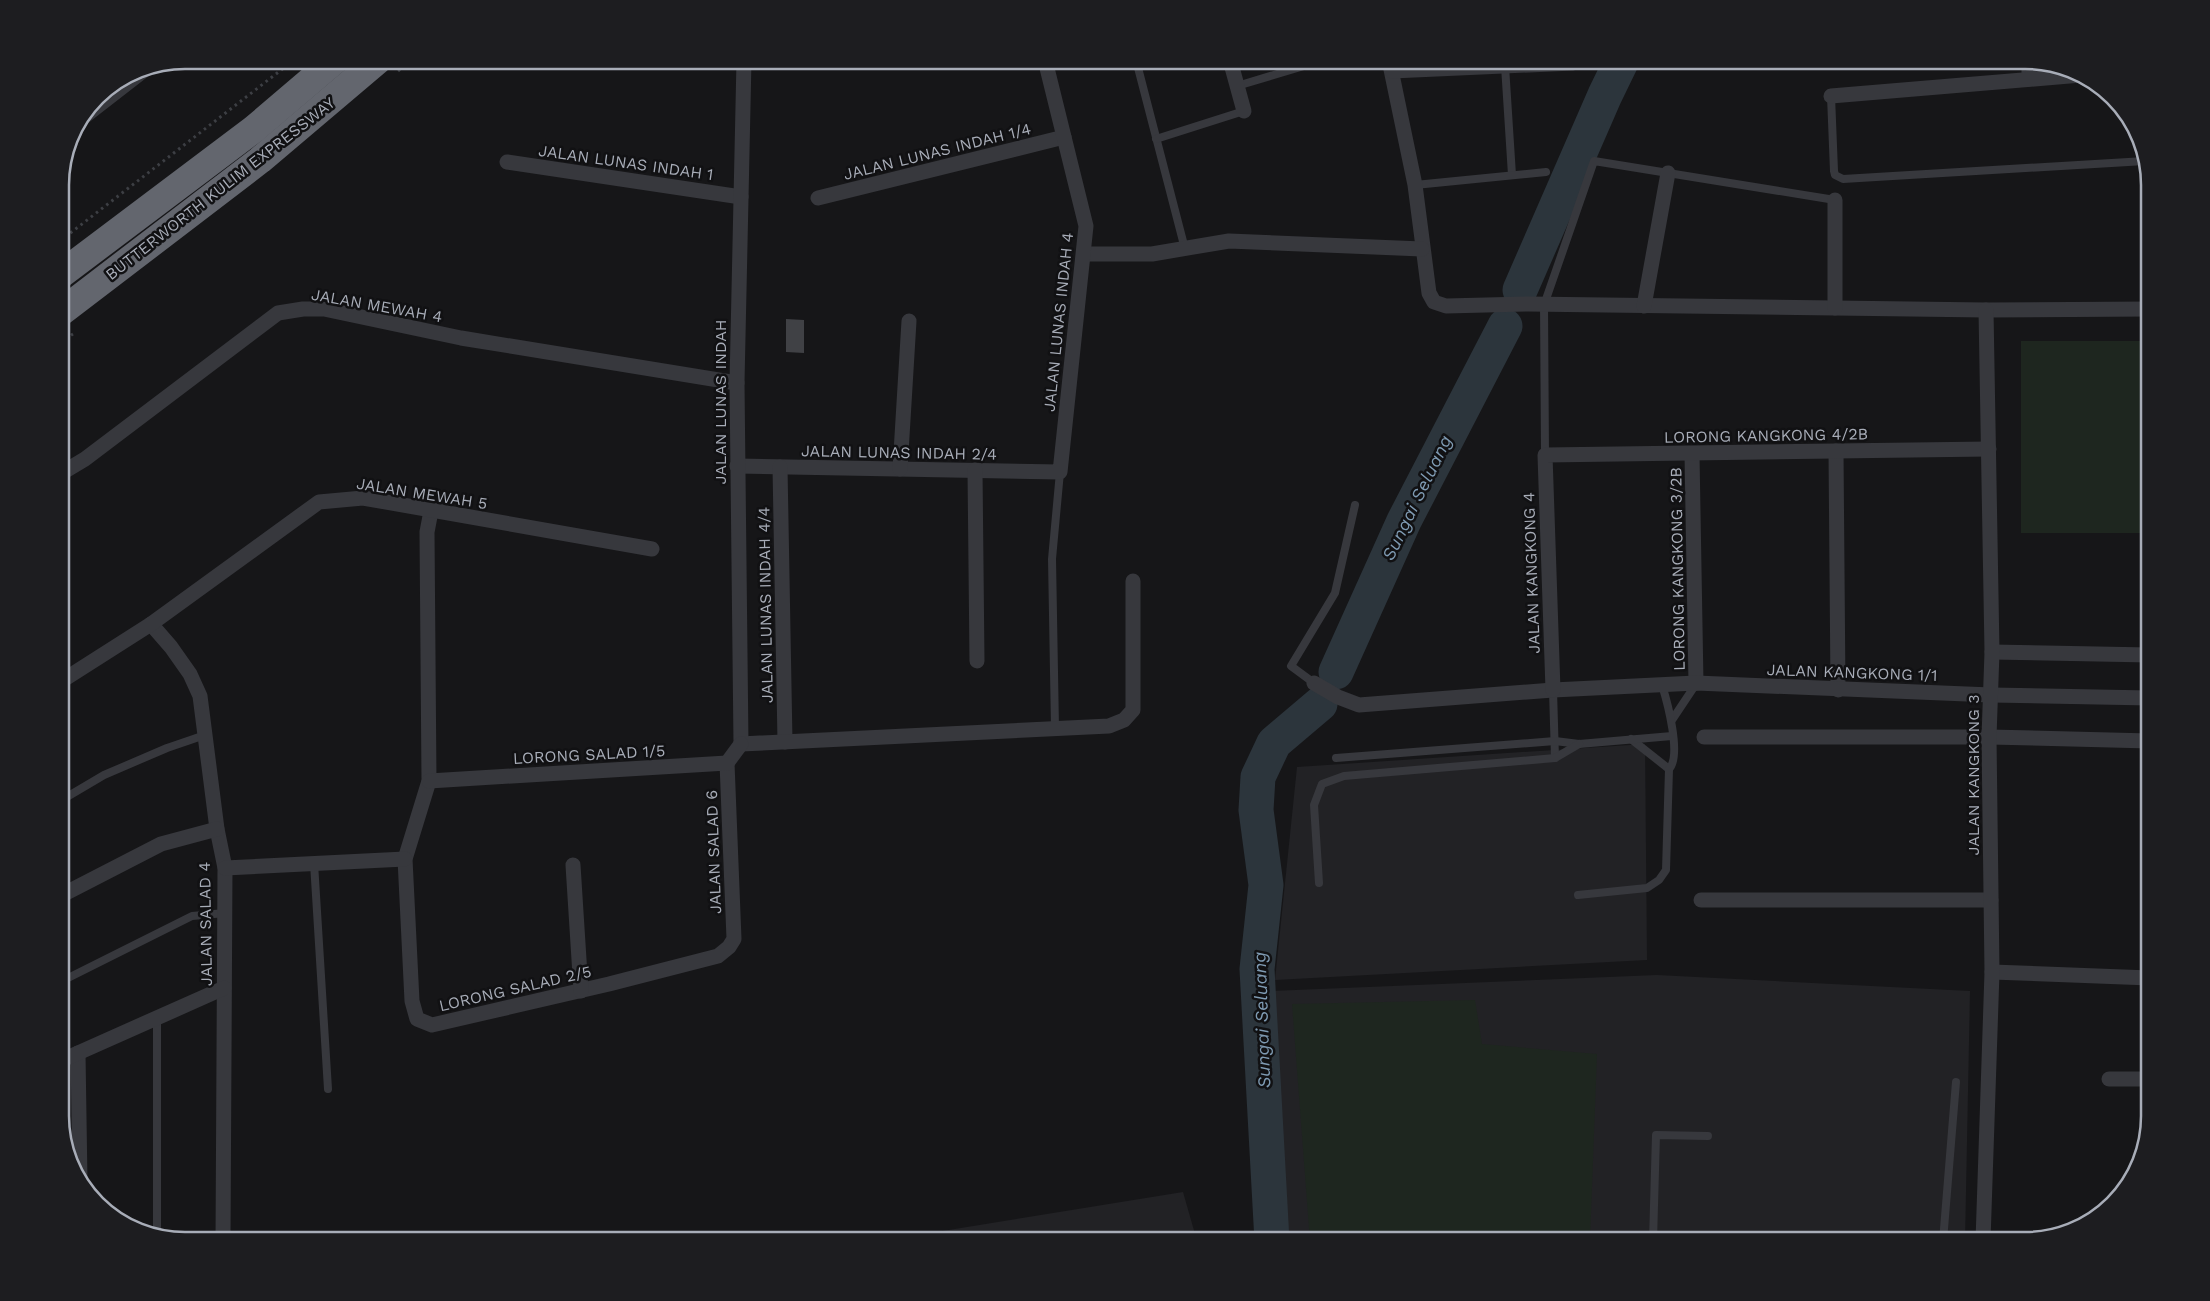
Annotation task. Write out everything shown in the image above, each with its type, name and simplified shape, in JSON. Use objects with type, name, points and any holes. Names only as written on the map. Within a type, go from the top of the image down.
[{"type":"highway","name":"BUTTERWORTH KULIM EXPRESSWAY","points":[[69,268],[254,129],[324,69]]},
{"type":"highway","name":"BUTTERWORTH KULIM EXPRESSWAY","points":[[69,307],[260,160],[367,69]]},
{"type":"street","name":"JALAN LUNAS INDAH","points":[[741,744],[737,383],[744,69]]},
{"type":"street","name":"JALAN LUNAS INDAH 4","points":[[1047,69],[1086,226],[1060,472]]},
{"type":"street","points":[[1232,69],[1244,111]]},
{"type":"street","points":[[1391,69],[1415,185],[1429,293],[1434,302],[1446,306],[1528,304],[1986,310],[2141,309]]},
{"type":"street","points":[[2029,69],[2029,79]]},
{"type":"street","points":[[1832,96],[2064,76]]},
{"type":"street","points":[[108,98],[124,86]]},
{"type":"street","name":"JALAN LUNAS INDAH 1/4","points":[[818,198],[1064,137]]},
{"type":"street","name":"JALAN LUNAS INDAH 1","points":[[507,162],[741,196]]},
{"type":"street","points":[[1644,306],[1668,173]]},
{"type":"street","points":[[1835,200],[1835,308]]},
{"type":"street","points":[[1084,254],[1152,254],[1229,241],[1422,249]]},
{"type":"street","name":"JALAN MEWAH 4","points":[[69,469],[85,459],[278,313],[303,308],[324,310],[461,338],[737,383]]},
{"type":"street","name":"JALAN KANGKONG 3","points":[[1984,1232],[1992,972],[1989,737],[1992,652],[1986,310]]},
{"type":"street","points":[[900,469],[909,321]]},
{"type":"street","name":"LORONG KANGKONG 4/2B","points":[[1545,455],[1989,449]]},
{"type":"street","points":[[1836,451],[1838,690]]},
{"type":"street","name":"LORONG KANGKONG 3/2B","points":[[1692,454],[1696,683]]},
{"type":"street","name":"JALAN KANGKONG 4","points":[[1545,455],[1553,690]]},
{"type":"street","name":"JALAN LUNAS INDAH 2/4","points":[[737,466],[1060,472]]},
{"type":"street","name":"JALAN LUNAS INDAH 4/4","points":[[780,467],[785,742]]},
{"type":"street","points":[[975,470],[977,661]]},
{"type":"street","name":"JALAN MEWAH 5","points":[[69,676],[151,624],[319,502],[362,498],[431,512],[652,549]]},
{"type":"street","name":"LORONG SALAD 2/5","points":[[431,512],[427,532],[429,781],[404,859],[412,1001],[417,1019],[432,1025],[718,956],[729,947],[734,939]]},
{"type":"street","points":[[727,763],[741,744],[1109,726],[1124,720],[1133,710],[1133,581]]},
{"type":"street","name":"JALAN SALAD 4","points":[[151,624],[171,647],[190,674],[200,696],[217,829],[225,868],[223,1232]]},
{"type":"street","points":[[1992,652],[2141,655]]},
{"type":"street","name":"JALAN KANGKONG 1/1","points":[[1314,683],[1338,697],[1359,705],[1553,690],[1696,683],[1838,690],[2141,698]]},
{"type":"street","points":[[1704,737],[1989,737],[2141,741]]},
{"type":"street","name":"LORONG SALAD 1/5","points":[[429,781],[727,763]]},
{"type":"street","name":"JALAN SALAD 6","points":[[727,763],[734,939]]},
{"type":"street","points":[[69,891],[161,844],[217,829]]},
{"type":"street","points":[[225,868],[404,859]]},
{"type":"street","points":[[573,865],[581,990]]},
{"type":"street","points":[[1701,900],[1991,900]]},
{"type":"street","points":[[1992,972],[2141,978]]},
{"type":"street","points":[[69,1057],[224,988]]},
{"type":"street","points":[[78,1053],[80,1164]]},
{"type":"street","points":[[2108,1079],[2141,1079]]},
{"type":"lane","points":[[1138,69],[1184,249]]},
{"type":"lane","points":[[1237,86],[1286,69]]},
{"type":"lane","points":[[1505,69],[1512,175]]},
{"type":"lane","points":[[1832,96],[1834,171],[1835,175],[1843,179],[2139,161]]},
{"type":"lane","points":[[1156,139],[1244,111]]},
{"type":"lane","points":[[1545,455],[1544,305],[1594,161],[1835,200]]},
{"type":"lane","points":[[1415,185],[1546,172]]},
{"type":"lane","points":[[1055,728],[1052,559],[1060,472]]},
{"type":"lane","points":[[1314,683],[1291,666],[1335,593],[1356,505]]},
{"type":"lane","points":[[1672,720],[1696,683]]},
{"type":"lane","points":[[1578,896],[1647,888],[1659,880],[1666,870],[1669,769],[1673,763],[1672,720],[1662,685]]},
{"type":"lane","points":[[1553,690],[1555,758]]},
{"type":"lane","points":[[69,796],[104,775],[205,734]]},
{"type":"lane","points":[[1336,758],[1555,741],[1579,744],[1672,736]]},
{"type":"lane","points":[[1631,739],[1669,769]]},
{"type":"lane","points":[[1319,883],[1314,805],[1322,784],[1344,776],[1555,758],[1579,744]]},
{"type":"lane","points":[[314,864],[328,1089]]},
{"type":"lane","points":[[69,978],[192,916],[225,913]]},
{"type":"lane","points":[[157,1018],[157,1228]]},
{"type":"lane","points":[[1945,1232],[1956,1082]]},
{"type":"lane","points":[[1652,1232],[1656,1135],[1708,1136]]},
{"type":"path","points":[[69,234],[282,69]]},
{"type":"shaded area","points":[[2021,341],[2141,341],[2141,533],[2021,533]]},
{"type":"shaded area","points":[[1645,744],[1647,960],[1275,980],[1297,767]]},
{"type":"shaded area","points":[[1657,975],[1970,991],[1965,1232],[1288,1232],[1271,991]]},
{"type":"shaded area","points":[[1475,1000],[1482,1044],[1597,1054],[1590,1232],[1309,1232],[1292,1004]]},
{"type":"shaded area","points":[[1183,1192],[1194,1232],[936,1232]]},
{"type":"building","points":[[786,319],[804,320],[804,353],[786,352]]},
{"type":"waterway","name":"Sungai Seluang","points":[[1520,290],[1618,69]]},
{"type":"waterway","name":"Sungai Seluang","points":[[1336,672],[1404,521],[1505,326]]},
{"type":"waterway","name":"Sungai Seluang","points":[[1272,1232],[1257,969],[1266,885],[1256,810],[1258,777],[1274,743],[1320,704]]}]
